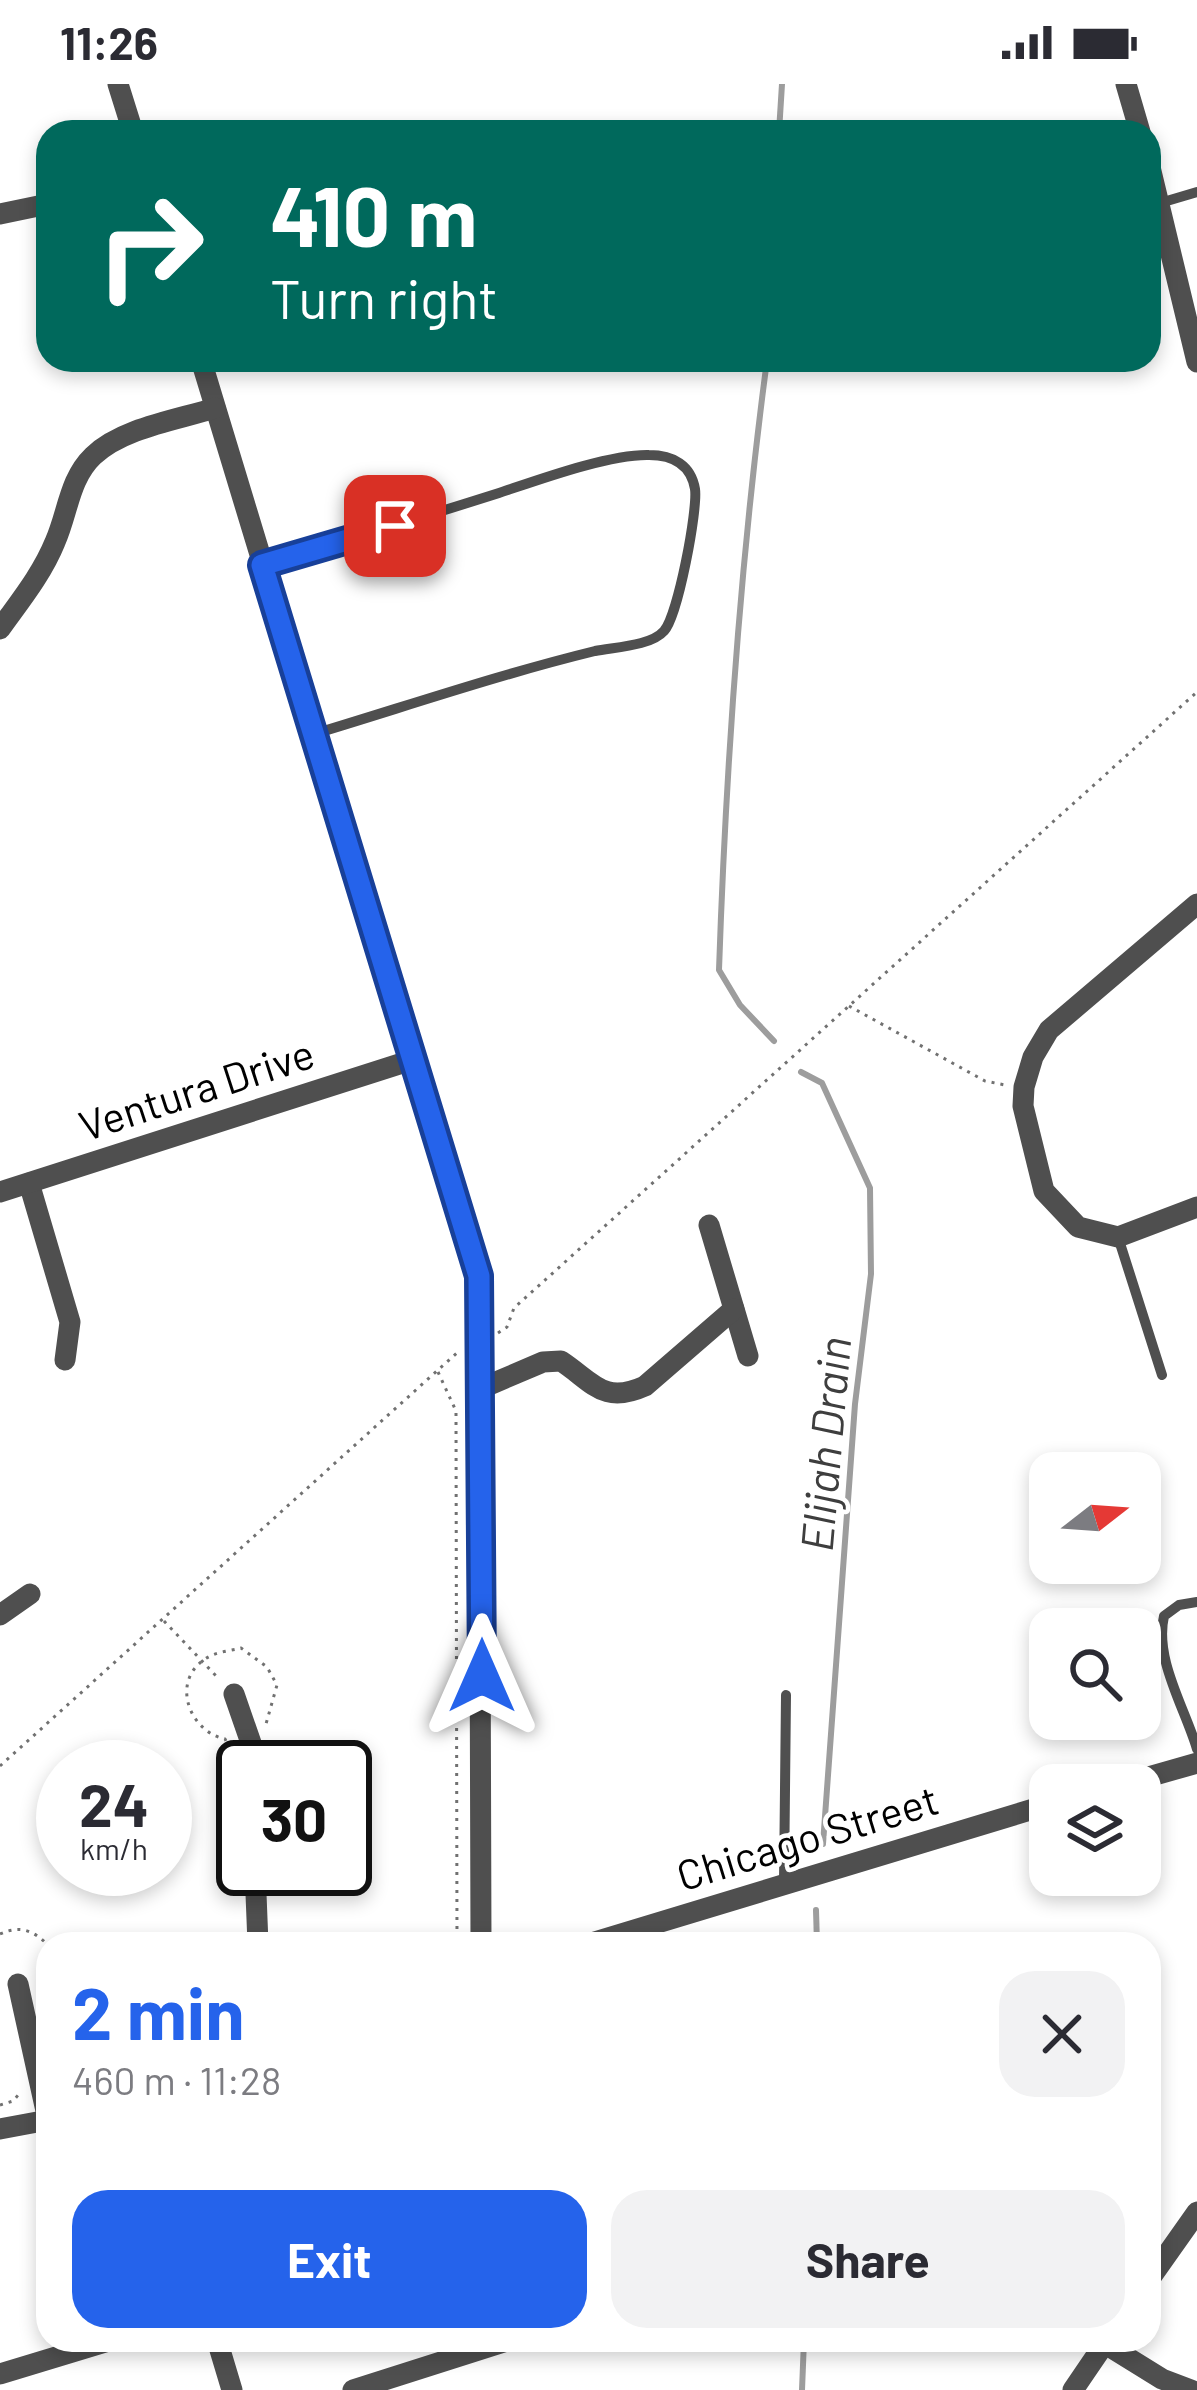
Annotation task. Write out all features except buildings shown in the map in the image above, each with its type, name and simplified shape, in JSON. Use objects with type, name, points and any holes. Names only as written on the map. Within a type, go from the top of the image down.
[{"type":"street","points":[[118,84],[129,120]]},
{"type":"street","points":[[1126,84],[1136,120]]},
{"type":"street","points":[[0,214],[36,207]]},
{"type":"street","points":[[1161,207],[1197,362]]},
{"type":"street","points":[[204,372],[479,1276],[481,1932]]},
{"type":"street","points":[[0,629],[41,572],[75,478],[92,456],[115,440],[215,408]]},
{"type":"street","points":[[1197,904],[1049,1030],[1033,1057],[1023,1106],[1044,1192],[1078,1227],[1118,1238],[1197,1207]]},
{"type":"street","name":"Ventura Drive","points":[[0,1192],[415,1059]]},
{"type":"street","points":[[29,1183],[70,1322],[65,1360]]},
{"type":"street","points":[[709,1225],[748,1356]]},
{"type":"street","points":[[482,1388],[542,1362],[561,1361],[595,1389],[630,1393],[645,1387],[734,1310]]},
{"type":"street","points":[[0,1615],[30,1594]]},
{"type":"street","points":[[234,1694],[250,1740]]},
{"type":"street","points":[[1161,1773],[1197,1763]]},
{"type":"street","name":"Chicago Street","points":[[627,1932],[1029,1810]]},
{"type":"street","points":[[256,1896],[258,1932]]},
{"type":"street","points":[[18,1984],[36,2066]]},
{"type":"street","points":[[0,2129],[36,2122]]},
{"type":"street","points":[[1161,2263],[1197,2212]]},
{"type":"street","points":[[3,2379],[78,2352]]},
{"type":"street","points":[[221,2352],[232,2390]]},
{"type":"street","points":[[353,2390],[472,2352]]},
{"type":"street","points":[[1073,2390],[1097,2352]]},
{"type":"street","points":[[1121,2352],[1190,2390]]},
{"type":"lane","points":[[1161,203],[1197,192]]},
{"type":"lane","points":[[262,565],[541,479],[634,456],[676,460],[694,479],[697,498],[681,580],[669,624],[656,637],[314,734]]},
{"type":"lane","points":[[1118,1238],[1162,1376]]},
{"type":"lane","points":[[1197,1602],[1179,1605],[1164,1616],[1160,1631],[1197,1749]]},
{"type":"lane","points":[[784,1883],[786,1695]]},
{"type":"path","points":[[495,1333],[507,1327],[514,1307],[1197,692]]},
{"type":"path","points":[[847,1005],[985,1081],[1024,1087]]},
{"type":"path","points":[[0,1766],[463,1345]]},
{"type":"path","points":[[437,1371],[456,1411],[457,1932]]},
{"type":"path","points":[[163,1619],[234,1694]]},
{"type":"path","points":[[0,1934],[13,1928],[36,1933]]},
{"type":"waterway","name":"Elijah Drain","points":[[780,120],[782,84]]},
{"type":"waterway","name":"Elijah Drain","points":[[766,372],[736,664],[719,970],[740,1005],[774,1041]]},
{"type":"waterway","name":"Elijah Drain","points":[[801,1072],[822,1083],[870,1188],[871,1274],[855,1404],[823,1844]]},
{"type":"waterway","name":"Elijah Drain","points":[[816,1910],[817,1932]]},
{"type":"waterway","name":"Elijah Drain","points":[[802,2390],[804,2352]]},
{"type":"route","points":[[395,526],[262,565],[479,1276],[482,1676]]}]
